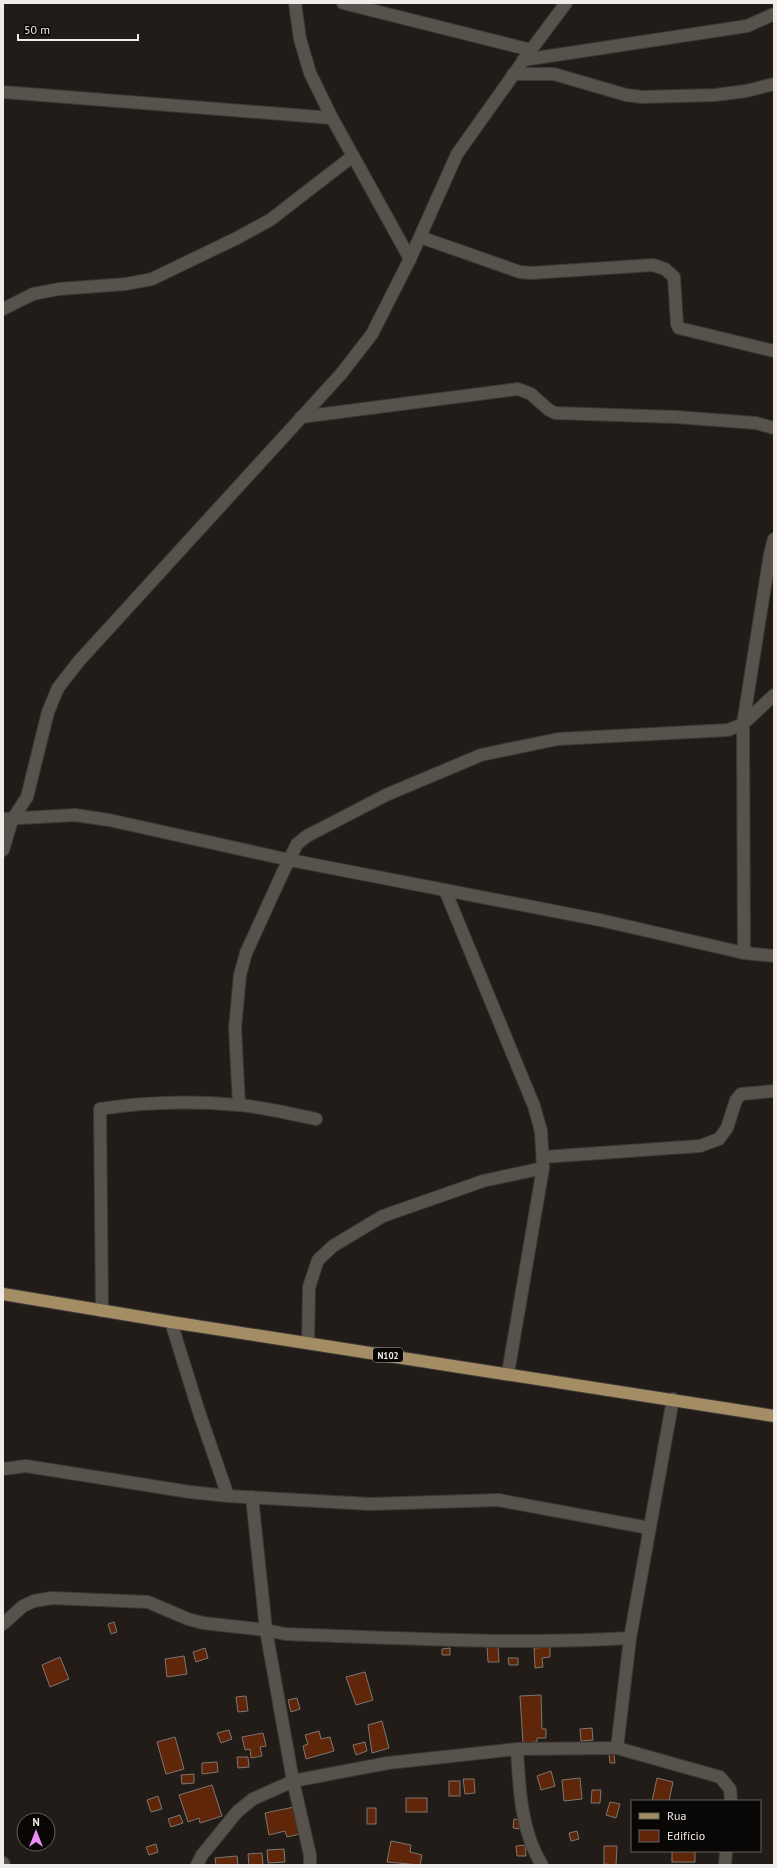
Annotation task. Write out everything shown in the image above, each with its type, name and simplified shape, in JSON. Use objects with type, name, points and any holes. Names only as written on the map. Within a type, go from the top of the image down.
[{"type":"main road","name":"N102","points":[[3,1294],[171,1322],[508,1373],[774,1416]]},
{"type":"street","points":[[296,3],[300,39],[310,73],[332,118],[410,259]]},
{"type":"street","points":[[343,3],[530,50]]},
{"type":"street","points":[[3,850],[8,820],[27,797],[48,712],[58,688],[79,661],[341,374],[372,334],[410,259],[458,154],[530,50],[566,3]]},
{"type":"street","points":[[523,60],[747,26],[774,14]]},
{"type":"street","points":[[513,74],[554,74],[626,95],[642,98],[715,95],[746,91],[774,84]]},
{"type":"street","points":[[3,92],[332,118]]},
{"type":"street","points":[[3,309],[40,293],[59,289],[126,284],[152,279],[237,238],[270,220],[353,156]]},
{"type":"street","points":[[420,237],[520,272],[531,273],[653,265],[665,269],[674,277],[677,324],[679,328],[774,351]]},
{"type":"street","points":[[301,417],[518,389],[531,394],[549,410],[555,413],[676,417],[756,423],[774,428]]},
{"type":"street","points":[[744,953],[743,724],[770,554],[774,539]]},
{"type":"street","points":[[239,1105],[235,1028],[240,975],[246,953],[297,844],[307,836],[386,795],[481,754],[558,738],[728,730],[743,724],[774,695]]},
{"type":"street","points":[[8,820],[75,815],[109,820],[290,860],[600,920],[744,953],[774,956]]},
{"type":"street","points":[[445,890],[534,1106],[541,1131],[543,1162],[508,1373]]},
{"type":"street","points":[[308,1343],[309,1287],[318,1260],[333,1246],[384,1216],[483,1181],[543,1162],[700,1146],[719,1139],[727,1128],[736,1100],[741,1094],[774,1091]]},
{"type":"street","points":[[102,1311],[100,1108],[186,1103],[239,1105],[316,1119]]},
{"type":"street","points":[[171,1322],[199,1412],[228,1496]]},
{"type":"street","points":[[617,1748],[630,1638],[672,1399]]},
{"type":"street","points":[[3,1469],[26,1466],[190,1492],[228,1496],[370,1504],[498,1500],[649,1528]]},
{"type":"street","points":[[252,1497],[266,1630],[293,1781],[310,1855],[310,1865]]},
{"type":"street","points":[[3,1624],[23,1606],[34,1601],[52,1598],[148,1602],[188,1619],[203,1623],[266,1630],[285,1634],[433,1639],[573,1641],[630,1638]]},
{"type":"street","points":[[196,1865],[202,1855],[237,1812],[253,1799],[293,1781],[388,1763],[517,1749],[617,1748],[720,1777],[730,1789],[731,1800]]},
{"type":"street","points":[[517,1749],[522,1808],[527,1829],[542,1865]]},
{"type":"street","points":[[725,1865],[726,1852]]},
{"type":"building","points":[[114,1622],[117,1632],[111,1634],[108,1624]]},
{"type":"building","points":[[487,1646],[498,1646],[499,1662],[488,1662]]},
{"type":"building","points":[[550,1647],[550,1657],[542,1658],[543,1667],[535,1668],[534,1648]]},
{"type":"building","points":[[205,1648],[208,1658],[196,1662],[193,1652]]},
{"type":"building","points":[[450,1648],[450,1655],[442,1655],[442,1649]]},
{"type":"building","points":[[184,1656],[187,1674],[167,1677],[165,1659]]},
{"type":"building","points":[[60,1657],[69,1679],[50,1687],[42,1665]]},
{"type":"building","points":[[508,1658],[518,1658],[518,1665],[509,1665]]},
{"type":"building","points":[[365,1672],[373,1700],[356,1705],[346,1677]]},
{"type":"building","points":[[541,1695],[542,1729],[546,1729],[546,1738],[537,1738],[537,1742],[523,1743],[520,1696]]},
{"type":"building","points":[[246,1696],[248,1711],[238,1712],[236,1697]]},
{"type":"building","points":[[297,1698],[300,1709],[291,1712],[288,1700]]},
{"type":"building","points":[[382,1721],[389,1748],[372,1753],[368,1725]]},
{"type":"building","points":[[592,1728],[593,1740],[581,1741],[580,1729]]},
{"type":"building","points":[[229,1730],[232,1739],[221,1743],[217,1733]]},
{"type":"building","points":[[319,1731],[321,1739],[330,1737],[334,1751],[306,1759],[303,1746],[308,1744],[305,1735]]},
{"type":"building","points":[[263,1733],[266,1746],[260,1747],[262,1756],[251,1758],[250,1749],[245,1750],[242,1737]]},
{"type":"building","points":[[175,1737],[184,1769],[166,1774],[157,1742]]},
{"type":"building","points":[[365,1742],[367,1751],[356,1755],[353,1745]]},
{"type":"building","points":[[609,1754],[614,1754],[615,1763],[610,1763]]},
{"type":"building","points":[[237,1757],[248,1757],[249,1767],[238,1768]]},
{"type":"building","points":[[217,1762],[218,1772],[202,1774],[202,1763]]},
{"type":"building","points":[[551,1771],[555,1786],[541,1790],[537,1776]]},
{"type":"building","points":[[194,1774],[194,1783],[182,1784],[181,1775]]},
{"type":"building","points":[[580,1778],[582,1799],[564,1801],[562,1780]]},
{"type":"building","points":[[657,1778],[673,1782],[669,1800],[652,1800]]},
{"type":"building","points":[[463,1779],[474,1779],[475,1793],[465,1794]]},
{"type":"building","points":[[449,1781],[460,1781],[460,1796],[449,1796]]},
{"type":"building","points":[[212,1785],[222,1816],[200,1823],[199,1818],[188,1822],[179,1795]]},
{"type":"building","points":[[592,1790],[601,1790],[600,1803],[591,1803]]},
{"type":"building","points":[[158,1796],[162,1809],[151,1812],[147,1800]]},
{"type":"building","points":[[406,1798],[427,1798],[427,1812],[406,1812]]},
{"type":"building","points":[[610,1802],[620,1804],[616,1818],[606,1815]]},
{"type":"building","points":[[294,1807],[300,1834],[287,1837],[285,1831],[269,1835],[265,1813]]},
{"type":"building","points":[[367,1808],[376,1808],[376,1824],[367,1824]]},
{"type":"building","points":[[180,1815],[183,1823],[171,1827],[168,1819]]},
{"type":"building","points":[[514,1819],[520,1820],[519,1829],[513,1828]]},
{"type":"building","points":[[577,1831],[579,1839],[571,1841],[569,1833]]},
{"type":"building","points":[[391,1841],[411,1845],[410,1852],[422,1855],[420,1865],[387,1862]]},
{"type":"building","points":[[156,1844],[158,1852],[149,1855],[146,1847]]},
{"type":"building","points":[[525,1845],[526,1856],[517,1856],[516,1846]]},
{"type":"building","points":[[604,1846],[617,1846],[616,1865],[604,1864]]},
{"type":"building","points":[[284,1849],[285,1862],[268,1863],[267,1850]]},
{"type":"building","points":[[672,1852],[695,1852],[695,1862],[672,1862]]},
{"type":"building","points":[[262,1853],[263,1865],[249,1865],[248,1854]]},
{"type":"building","points":[[237,1856],[238,1865],[216,1865],[215,1858]]}]
